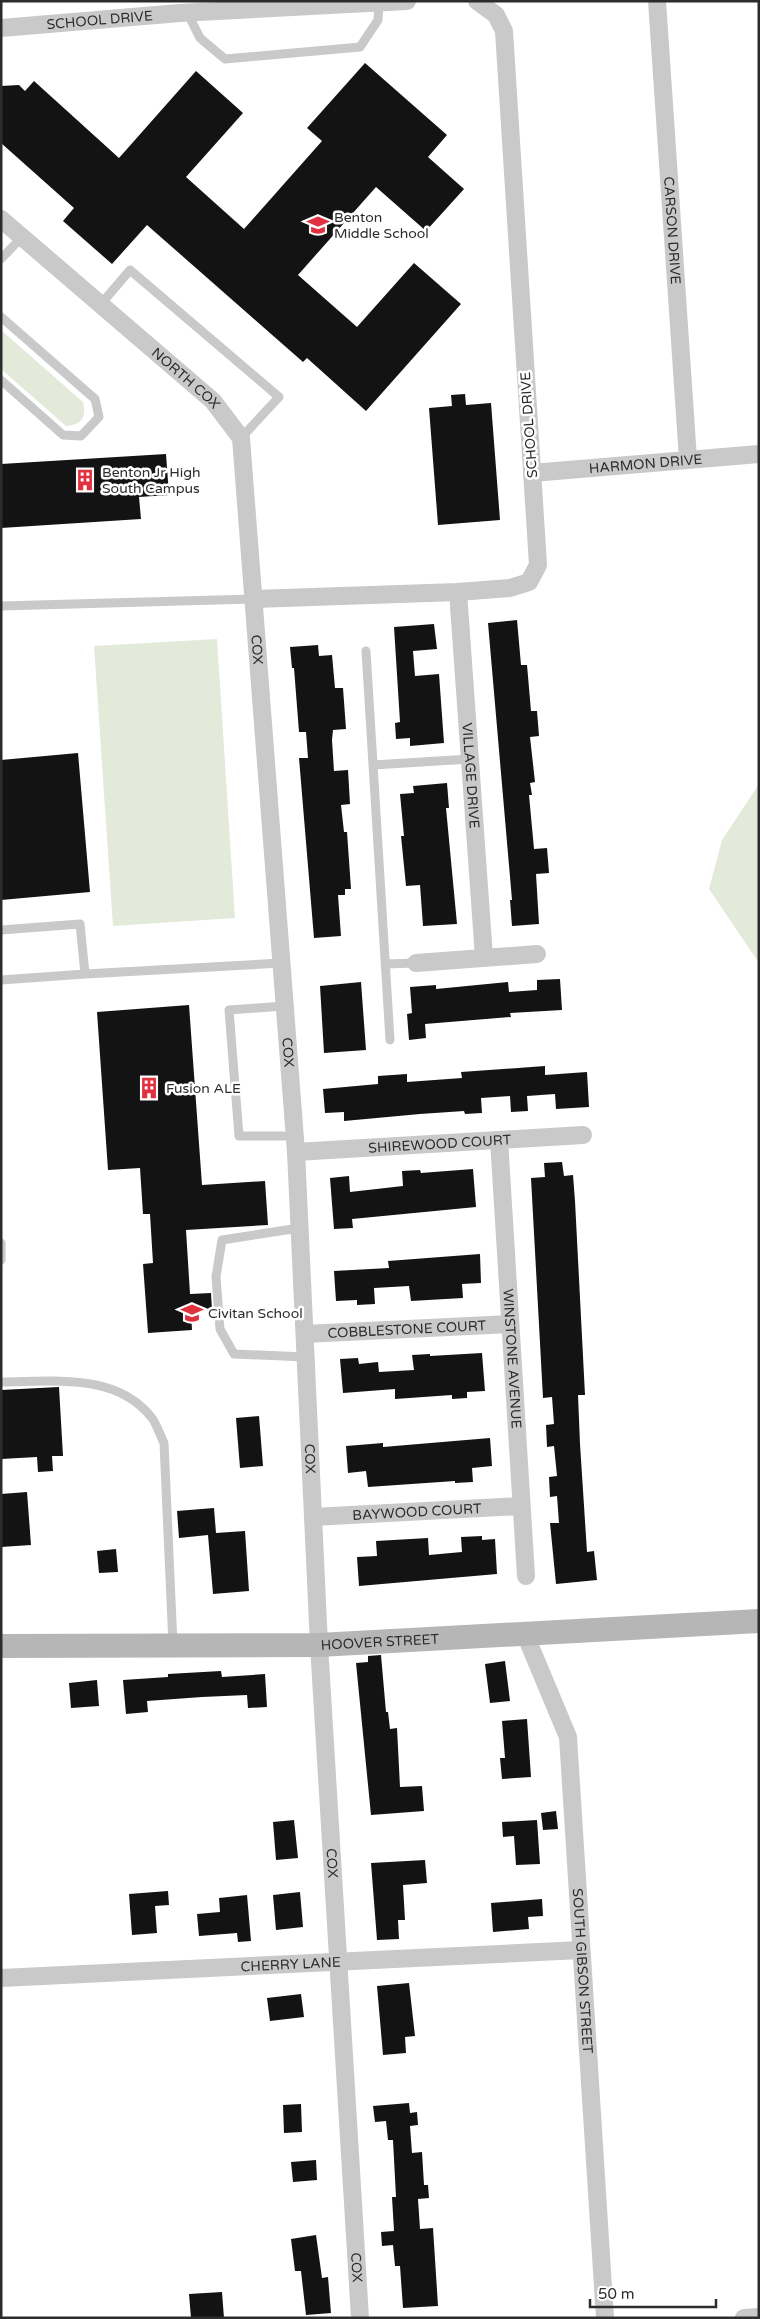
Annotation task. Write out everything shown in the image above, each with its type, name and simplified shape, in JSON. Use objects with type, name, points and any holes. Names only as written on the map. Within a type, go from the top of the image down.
[{"type":"street","name":"SCHOOL DRIVE","points":[[1,28],[187,12],[407,1]]},
{"type":"street","name":"SCHOOL DRIVE","points":[[253,598],[458,592],[510,588],[529,582],[538,565],[504,31],[496,15],[477,1]]},
{"type":"street","name":"CARSON DRIVE","points":[[657,1],[688,459]]},
{"type":"street","name":"NORTH COX","points":[[1,219],[213,401],[241,438]]},
{"type":"street","points":[[241,438],[253,598]]},
{"type":"street","name":"HARMON DRIVE","points":[[532,473],[759,454]]},
{"type":"street","name":"VILLAGE DRIVE","points":[[458,592],[484,957]]},
{"type":"street","name":"COX","points":[[253,598],[295,1144],[319,1645],[360,2318]]},
{"type":"street","points":[[416,963],[537,954]]},
{"type":"street","name":"SHIREWOOD COURT","points":[[295,1144],[499,1140],[583,1135]]},
{"type":"street","name":"WINSTONE AVENUE","points":[[499,1140],[526,1576]]},
{"type":"street","name":"COBBLESTONE COURT","points":[[305,1334],[510,1324]]},
{"type":"street","name":"BAYWOOD COURT","points":[[313,1517],[521,1506]]},
{"type":"street","name":"HOOVER STREET","points":[[1,1646],[319,1645],[759,1622]]},
{"type":"street","name":"SOUTH GIBSON STREET","points":[[525,1634],[568,1737],[605,2318]]},
{"type":"street","name":"CHERRY LANE","points":[[1,1978],[581,1950]]},
{"type":"street","points":[[744,2318],[759,2317]]},
{"type":"lane","points":[[187,12],[200,38],[225,59],[360,47],[378,20],[379,3]]},
{"type":"lane","points":[[1,259],[22,238]]},
{"type":"lane","points":[[102,304],[130,270],[279,398],[241,438]]},
{"type":"lane","points":[[1,317],[95,399],[99,417],[81,436],[63,435],[1,380]]},
{"type":"lane","points":[[1,606],[253,598]]},
{"type":"lane","points":[[366,651],[390,1040]]},
{"type":"lane","points":[[373,765],[470,759]]},
{"type":"lane","points":[[1,930],[80,924],[85,974]]},
{"type":"lane","points":[[1,980],[281,963]]},
{"type":"lane","points":[[386,964],[416,963]]},
{"type":"lane","points":[[284,1006],[229,1010],[240,1136],[295,1144]]},
{"type":"lane","points":[[299,1228],[222,1240],[216,1277],[220,1329],[234,1354],[306,1357]]},
{"type":"lane","points":[[1,1242],[1,1260]]},
{"type":"lane","points":[[1,1382],[73,1382],[111,1387],[136,1401],[154,1420],[164,1443],[173,1645]]},
{"type":"green space","points":[[1,330],[83,402],[84,416],[79,422],[66,426],[1,369]]},
{"type":"green space","points":[[217,639],[235,918],[113,926],[94,646]]},
{"type":"green space","points":[[759,784],[759,963],[709,889],[722,840]]},
{"type":"building","points":[[365,63],[447,135],[428,157],[464,189],[426,231],[376,187],[298,275],[357,327],[414,263],[461,304],[366,411],[307,358],[303,362],[147,225],[112,264],[63,221],[74,208],[1,143],[1,86],[19,85],[25,91],[34,81],[119,158],[196,71],[243,113],[186,177],[244,229],[322,141],[307,128]]},
{"type":"building","points":[[465,394],[466,405],[491,403],[500,520],[438,525],[429,408],[452,406],[451,395]]},
{"type":"building","name":"Benton Jr High South Campus","points":[[166,454],[169,495],[139,497],[141,519],[1,528],[1,464]]},
{"type":"building","points":[[517,620],[521,665],[527,665],[531,711],[537,711],[539,736],[530,737],[535,782],[530,783],[532,795],[529,795],[534,849],[547,848],[549,873],[536,874],[539,924],[512,926],[510,900],[512,900],[488,623]]},
{"type":"building","points":[[434,624],[437,649],[413,651],[415,676],[439,674],[444,743],[410,746],[410,738],[396,739],[395,723],[400,722],[394,627]]},
{"type":"building","points":[[318,645],[319,656],[332,655],[335,688],[343,688],[346,729],[333,730],[332,740],[334,771],[348,770],[350,804],[341,805],[344,832],[347,832],[351,889],[345,889],[345,895],[338,895],[341,936],[314,938],[299,758],[308,758],[306,732],[299,732],[294,668],[292,668],[290,647]]},
{"type":"building","points":[[78,753],[90,892],[1,900],[1,760]]},
{"type":"building","points":[[447,783],[449,808],[446,808],[457,924],[423,926],[420,885],[406,886],[401,836],[404,836],[400,794],[414,793],[413,786]]},
{"type":"building","points":[[560,979],[562,1010],[510,1013],[511,1017],[425,1024],[426,1038],[409,1040],[407,1014],[412,1013],[410,987],[436,985],[436,989],[508,982],[509,992],[537,990],[537,980]]},
{"type":"building","points":[[361,982],[366,1050],[324,1053],[320,986]]},
{"type":"building","points":[[189,1005],[202,1185],[265,1181],[268,1225],[186,1230],[190,1294],[211,1293],[212,1310],[191,1312],[192,1330],[148,1333],[143,1264],[153,1263],[150,1214],[143,1214],[140,1168],[108,1170],[97,1012]]},
{"type":"building","points":[[545,1066],[545,1075],[587,1072],[589,1107],[556,1109],[555,1094],[527,1096],[528,1111],[511,1112],[510,1096],[481,1098],[482,1113],[465,1114],[464,1111],[344,1121],[344,1112],[325,1113],[323,1089],[378,1084],[378,1076],[407,1074],[407,1082],[462,1078],[461,1072]]},
{"type":"building","points":[[562,1162],[564,1176],[573,1175],[585,1395],[578,1395],[580,1444],[587,1552],[594,1551],[597,1580],[556,1584],[550,1523],[559,1523],[557,1496],[550,1497],[549,1477],[557,1476],[554,1446],[547,1447],[546,1425],[554,1424],[552,1397],[543,1398],[531,1178],[545,1177],[544,1163]]},
{"type":"building","points":[[473,1169],[476,1207],[352,1219],[353,1228],[334,1229],[330,1178],[349,1176],[350,1192],[403,1186],[402,1171],[420,1170],[421,1173]]},
{"type":"building","points":[[480,1254],[481,1283],[462,1284],[463,1298],[411,1301],[409,1286],[374,1288],[375,1304],[357,1305],[357,1300],[336,1301],[334,1271],[389,1268],[388,1261]]},
{"type":"building","points":[[482,1353],[485,1391],[467,1392],[467,1398],[452,1399],[452,1395],[395,1399],[395,1389],[343,1393],[340,1359],[358,1358],[359,1364],[378,1362],[379,1372],[414,1370],[412,1355],[430,1354],[430,1356]]},
{"type":"building","points":[[59,1387],[63,1456],[52,1456],[53,1471],[38,1472],[37,1457],[1,1459],[1,1390]]},
{"type":"building","points":[[259,1416],[263,1466],[240,1468],[236,1418]]},
{"type":"building","points":[[490,1438],[492,1466],[472,1468],[473,1482],[455,1483],[455,1481],[368,1487],[366,1471],[348,1473],[346,1446],[383,1443],[383,1447]]},
{"type":"building","points":[[27,1492],[31,1545],[1,1547],[1,1494]]},
{"type":"building","points":[[214,1508],[216,1533],[245,1531],[249,1591],[213,1594],[208,1535],[179,1538],[177,1511]]},
{"type":"building","points":[[482,1536],[482,1540],[495,1539],[497,1574],[359,1586],[357,1557],[377,1556],[376,1541],[428,1538],[429,1555],[462,1552],[461,1537]]},
{"type":"building","points":[[116,1549],[118,1572],[99,1573],[97,1551]]},
{"type":"building","points":[[381,1655],[386,1712],[388,1712],[390,1729],[397,1728],[400,1787],[422,1786],[424,1811],[371,1815],[356,1663],[368,1662],[368,1656]]},
{"type":"building","points":[[505,1661],[510,1701],[490,1703],[485,1664]]},
{"type":"building","points":[[221,1671],[222,1677],[265,1674],[267,1707],[248,1708],[247,1695],[202,1697],[147,1701],[148,1712],[126,1714],[123,1680],[168,1677],[168,1674]]},
{"type":"building","points":[[97,1680],[99,1706],[71,1708],[69,1683]]},
{"type":"building","points":[[527,1719],[531,1777],[502,1779],[500,1758],[505,1758],[502,1721]]},
{"type":"building","points":[[556,1811],[558,1829],[543,1830],[541,1813]]},
{"type":"building","points":[[294,1820],[298,1858],[276,1860],[273,1822]]},
{"type":"building","points":[[537,1820],[540,1864],[516,1865],[514,1836],[503,1837],[502,1822]]},
{"type":"building","points":[[425,1860],[427,1883],[403,1885],[405,1920],[398,1920],[399,1939],[377,1940],[371,1863]]},
{"type":"building","points":[[168,1891],[169,1905],[155,1906],[157,1933],[132,1935],[129,1894]]},
{"type":"building","points":[[300,1892],[303,1927],[276,1930],[273,1895]]},
{"type":"building","points":[[247,1895],[251,1941],[238,1942],[237,1933],[199,1936],[197,1914],[220,1912],[219,1898]]},
{"type":"building","points":[[542,1899],[543,1916],[528,1917],[529,1929],[493,1932],[491,1903]]},
{"type":"building","points":[[409,1983],[415,2036],[405,2037],[406,2053],[383,2055],[377,1986]]},
{"type":"building","points":[[301,1994],[304,2017],[270,2021],[267,1998]]},
{"type":"building","points":[[409,2103],[410,2113],[417,2112],[418,2125],[410,2126],[412,2153],[422,2152],[424,2185],[428,2185],[429,2198],[418,2199],[420,2229],[433,2228],[438,2306],[403,2308],[400,2266],[395,2266],[393,2245],[382,2246],[381,2232],[394,2231],[392,2197],[396,2197],[393,2140],[388,2140],[386,2121],[375,2122],[373,2106]]},
{"type":"building","points":[[301,2104],[302,2132],[284,2133],[283,2105]]},
{"type":"building","points":[[316,2160],[317,2180],[293,2182],[291,2162]]},
{"type":"building","points":[[316,2235],[322,2278],[328,2277],[331,2313],[306,2315],[301,2271],[295,2271],[291,2239]]},
{"type":"building","points":[[222,2292],[224,2318],[191,2318],[189,2294]]},
{"type":"place","name":"Benton Middle School","points":[[318,225]]},
{"type":"place","name":"Benton Jr High South Campus","points":[[85,480]]},
{"type":"place","name":"Fusion ALE","points":[[149,1088]]},
{"type":"place","name":"Civitan School","points":[[192,1313]]}]
